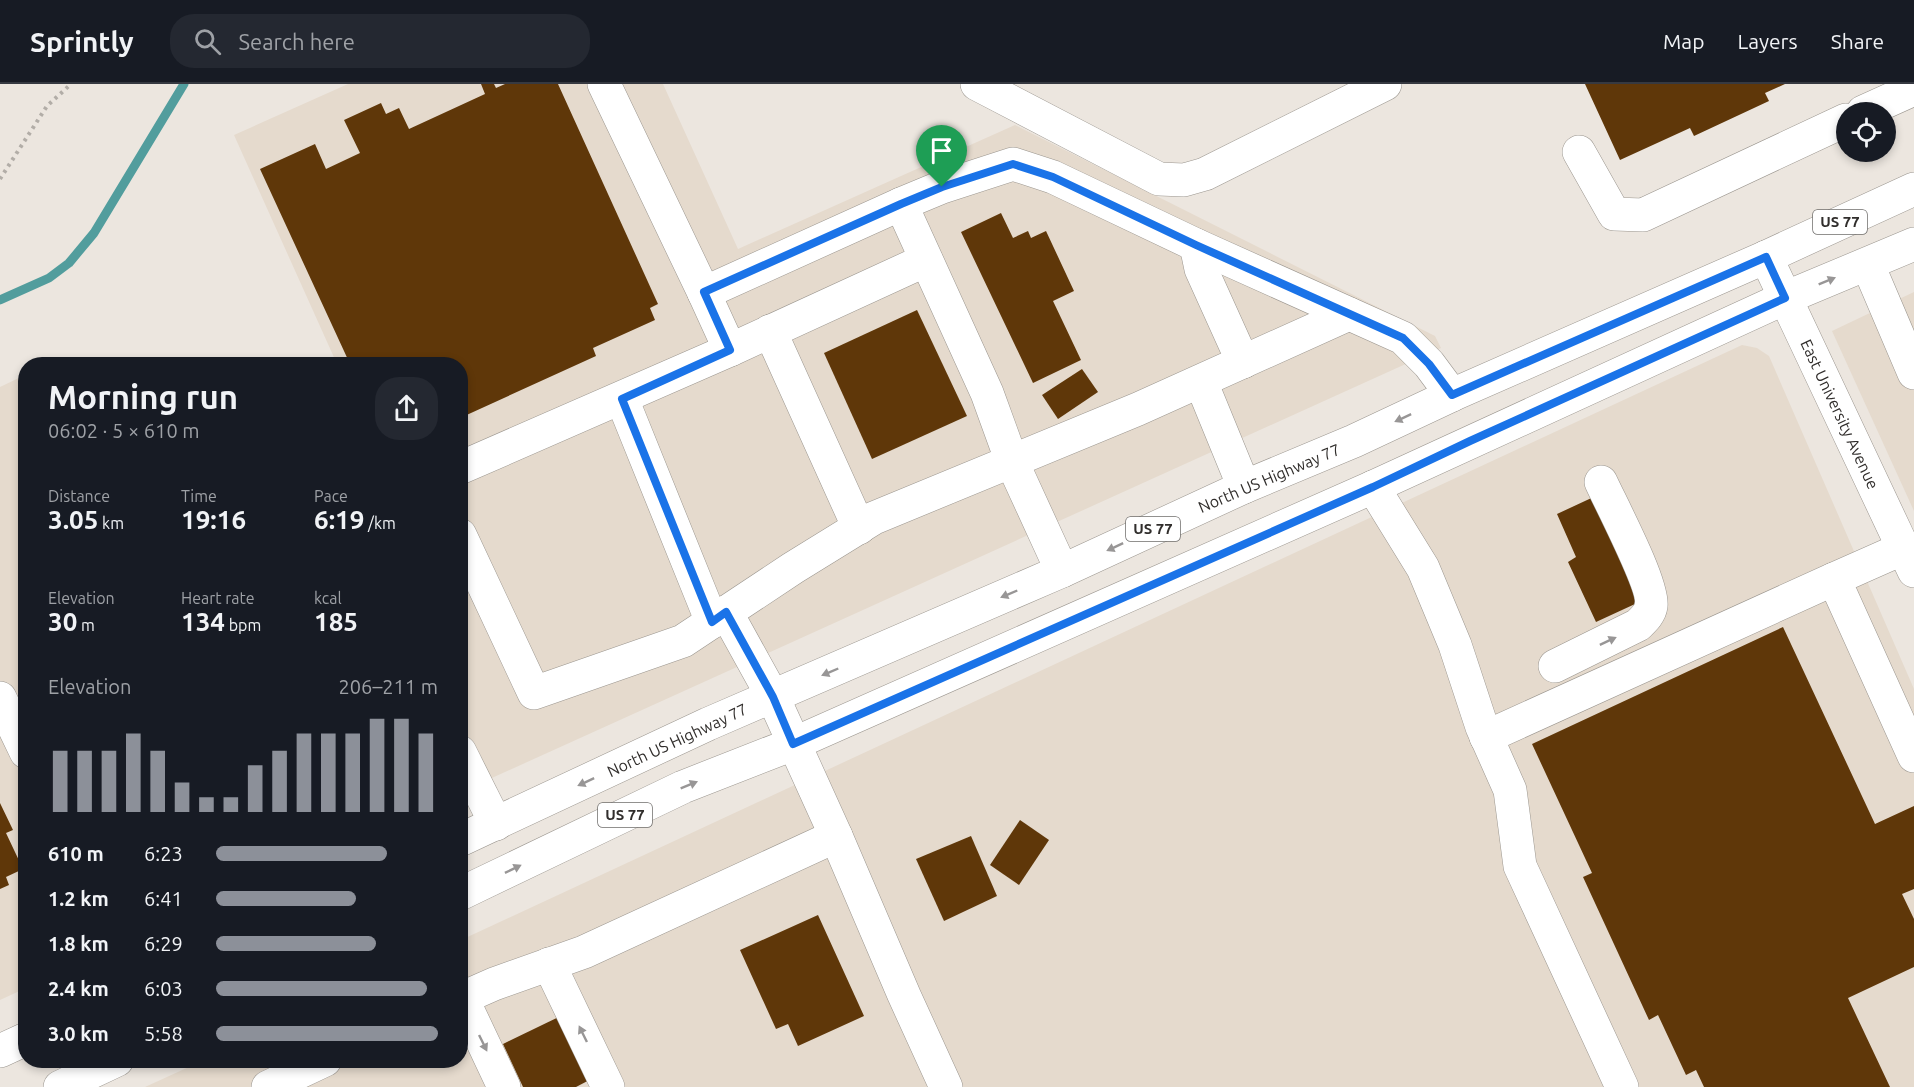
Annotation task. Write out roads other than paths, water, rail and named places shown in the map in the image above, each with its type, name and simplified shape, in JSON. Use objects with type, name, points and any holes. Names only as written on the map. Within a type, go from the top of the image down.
[{"type":"main road","points":[[604,84],[730,350]]},
{"type":"main road","points":[[977,84],[1159,179],[1184,180],[1205,174],[1385,84]]},
{"type":"main road","points":[[1885,102],[1914,89]]},
{"type":"main road","points":[[1579,152],[1614,214],[1643,215],[1836,125]]},
{"type":"main road","points":[[704,292],[942,187],[1013,164],[1053,177],[1196,245],[1403,338],[1429,364],[1452,395]]},
{"type":"main road","name":"North US Highway 77","points":[[468,836],[708,724],[1062,571],[1244,487],[1354,441],[1914,189]]},
{"type":"main road","points":[[901,204],[987,393],[1012,462],[1062,571]]},
{"type":"main road","name":"US 77","points":[[468,890],[683,788],[793,744],[1373,487],[1785,298],[1914,244]]},
{"type":"main road","points":[[1196,245],[1201,269],[1243,362]]},
{"type":"main road","name":"East University Avenue","points":[[1766,257],[1909,560]]},
{"type":"main road","points":[[468,465],[622,399],[926,260]]},
{"type":"main road","points":[[1868,265],[1904,325],[1914,373]]},
{"type":"main road","points":[[468,552],[534,693],[683,641],[874,518],[1201,382],[1349,314]]},
{"type":"main road","points":[[770,332],[859,528]]},
{"type":"main road","points":[[1201,382],[1244,487]]},
{"type":"main road","points":[[622,399],[719,617],[773,697],[946,1087]]},
{"type":"main road","points":[[1555,666],[1638,626],[1651,607],[1649,587],[1601,482]]},
{"type":"main road","points":[[1373,487],[1423,568],[1455,645],[1486,737],[1510,790],[1520,866],[1622,1087]]},
{"type":"main road","points":[[1486,737],[1834,579],[1909,560]]},
{"type":"main road","points":[[1834,579],[1914,756]]},
{"type":"main road","points":[[0,698],[18,735]]},
{"type":"main road","points":[[468,768],[496,824]]},
{"type":"main road","points":[[468,996],[584,951],[836,836]]},
{"type":"main road","points":[[549,964],[608,1087]]},
{"type":"main road","points":[[468,1013],[504,1087]]},
{"type":"main road","points":[[0,1051],[18,1043]]},
{"type":"main road","points":[[60,1087],[100,1068]]},
{"type":"main road","points":[[268,1087],[313,1069]]},
{"type":"waterway","points":[[0,300],[49,278],[69,263],[94,233],[184,84]]}]
